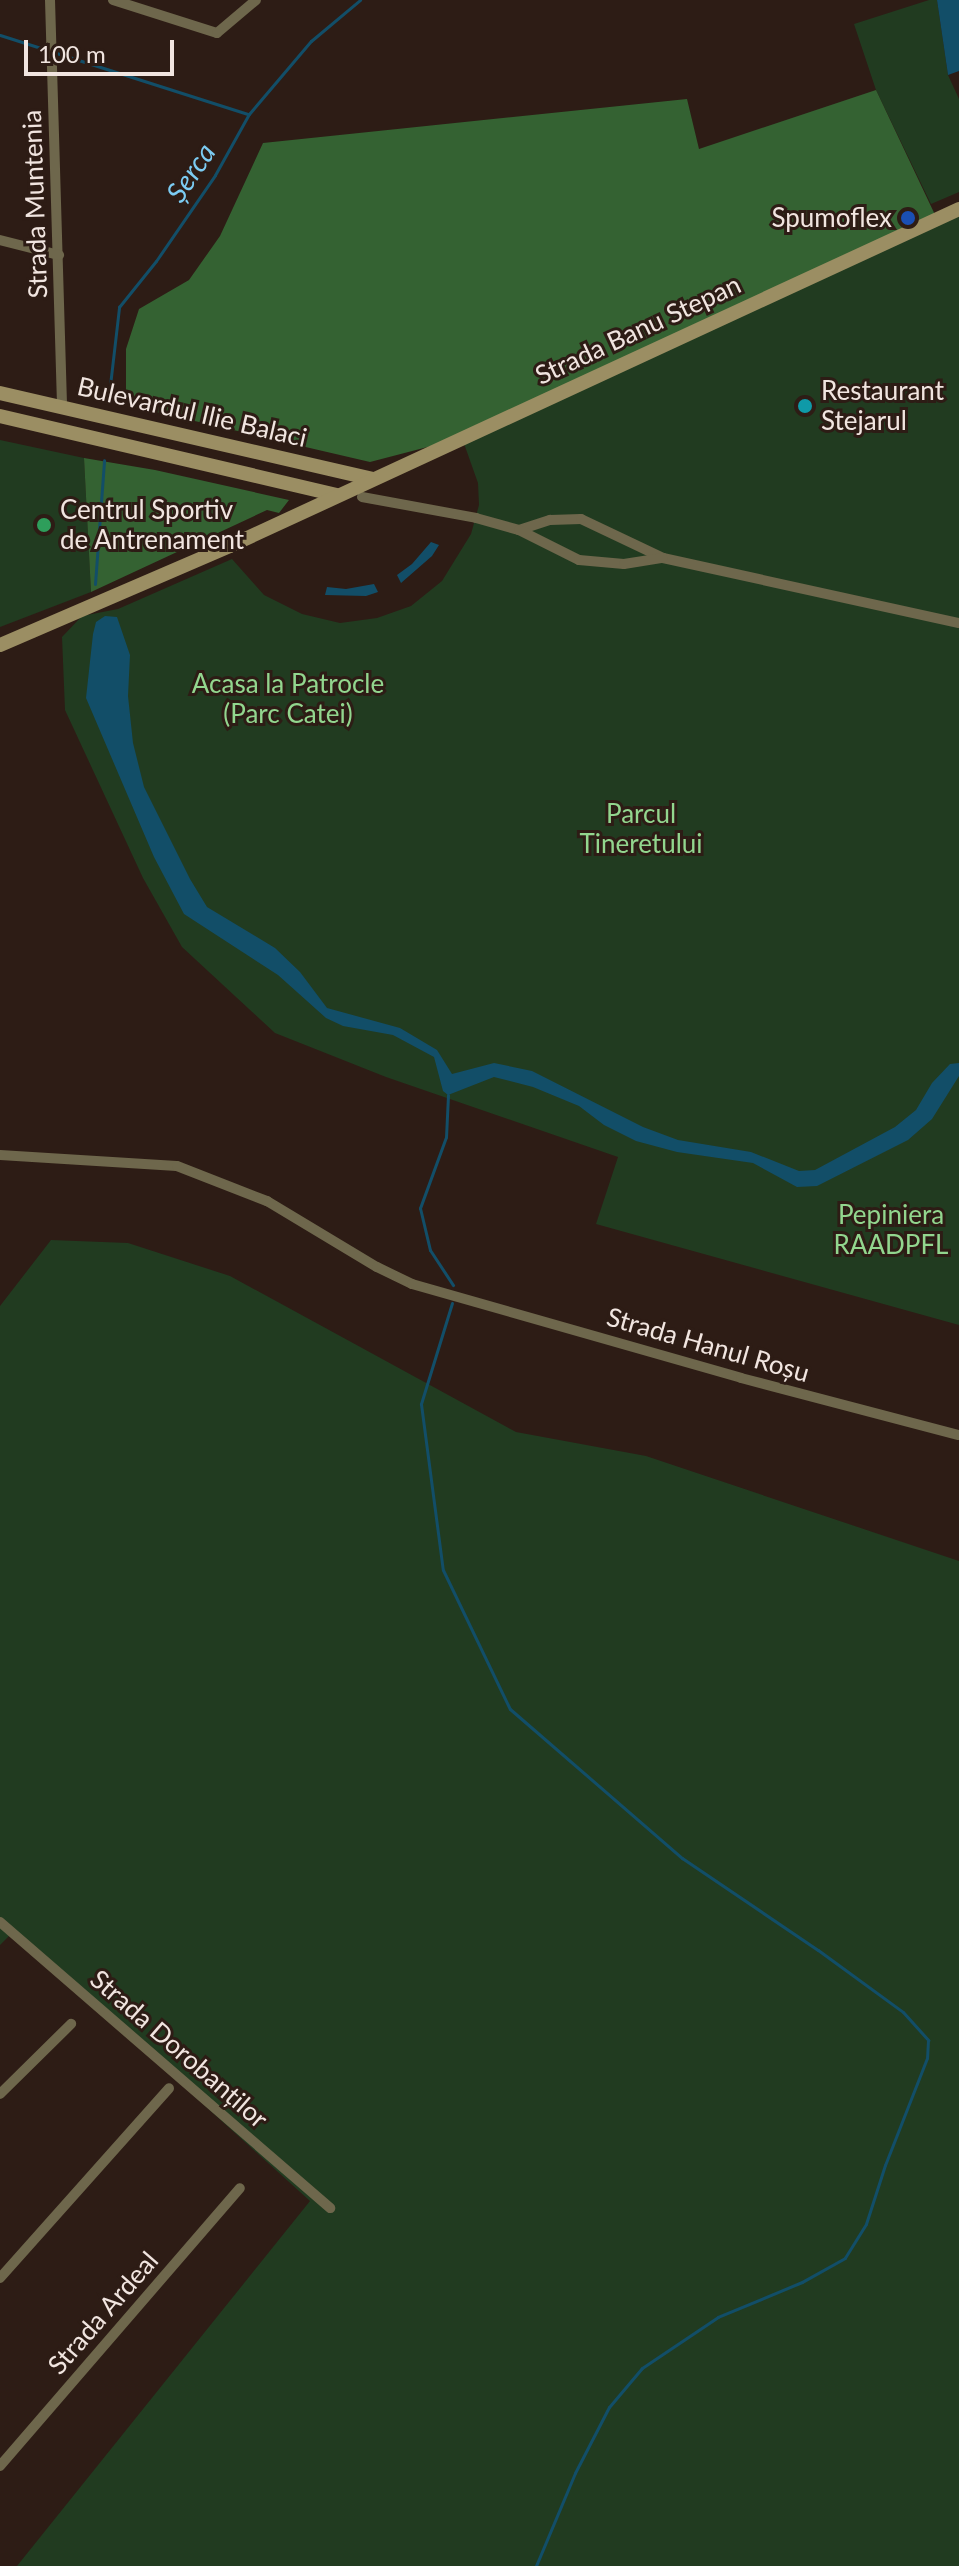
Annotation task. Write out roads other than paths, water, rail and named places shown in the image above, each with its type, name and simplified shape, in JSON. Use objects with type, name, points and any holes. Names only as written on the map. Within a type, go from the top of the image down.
[{"type":"main road","name":"Strada Banu Stepan","points":[[0,645],[338,495],[959,209]]},
{"type":"main road","name":"Bulevardul Ilie Balaci","points":[[0,393],[372,479]]},
{"type":"main road","name":"Bulevardul Ilie Balaci","points":[[0,416],[338,495]]},
{"type":"street","name":"Strada Muntenia","points":[[50,0],[62,407]]},
{"type":"street","points":[[113,0],[217,33],[256,0]]},
{"type":"street","points":[[0,240],[59,255]]},
{"type":"street","points":[[362,497],[476,518],[519,530],[579,560],[624,564],[663,558]]},
{"type":"street","points":[[519,530],[550,520],[581,519],[663,558],[959,623]]},
{"type":"street","name":"Strada Hanul Roșu","points":[[0,1156],[177,1166],[267,1201],[377,1267],[412,1284],[741,1378],[959,1435]]},
{"type":"street","name":"Strada Dorobanților","points":[[0,1922],[330,2208]]},
{"type":"street","points":[[0,2094],[71,2024]]},
{"type":"street","points":[[0,2278],[169,2088]]},
{"type":"street","name":"Strada Ardeal","points":[[0,2466],[240,2188]]},
{"type":"water","points":[[937,0],[959,0],[959,71],[948,75]]},
{"type":"water","points":[[431,542],[439,545],[432,556],[401,583],[397,575],[412,564]]},
{"type":"water","points":[[374,584],[378,592],[366,596],[325,595],[327,587],[346,589]]},
{"type":"water","points":[[105,616],[117,617],[130,655],[128,696],[133,743],[144,787],[190,879],[207,907],[275,948],[300,972],[327,1008],[400,1028],[437,1050],[452,1074],[494,1063],[532,1071],[643,1127],[678,1140],[751,1152],[799,1171],[815,1170],[895,1127],[916,1110],[932,1083],[950,1064],[959,1063],[959,1076],[932,1119],[908,1140],[817,1186],[797,1187],[753,1163],[677,1152],[636,1141],[604,1125],[579,1106],[533,1087],[494,1077],[448,1095],[443,1091],[434,1057],[393,1035],[343,1026],[326,1018],[278,975],[184,914],[154,857],[86,698],[93,634],[96,622]]},
{"type":"waterway","name":"Șerca","points":[[109,394],[119,307],[156,261],[215,175],[249,114],[311,41],[360,0]]},
{"type":"waterway","points":[[0,35],[248,114]]},
{"type":"waterway","name":"Șerca","points":[[95,584],[104,460]]},
{"type":"waterway","points":[[448,1095],[446,1137],[420,1208],[430,1250],[453,1285]]},
{"type":"waterway","points":[[452,1303],[421,1404],[443,1570],[510,1709],[682,1858],[903,2012],[928,2040],[927,2058],[885,2165],[866,2224],[845,2258],[802,2282],[718,2317],[642,2368],[609,2407],[575,2473],[536,2566]]},
{"type":"place","name":"Spumoflex","points":[[908,218]]},
{"type":"place","name":"Restaurant Stejarul","points":[[805,406]]},
{"type":"place","name":"Centrul Sportiv de Antrenament","points":[[44,525]]},
{"type":"park label","name":"Acasa la Patrocle (Parc Catei)","points":[[288,699]]},
{"type":"park label","name":"Parcul Tineretului","points":[[641,829]]},
{"type":"park label","name":"Pepiniera RAADPFL","points":[[891,1230]]}]
